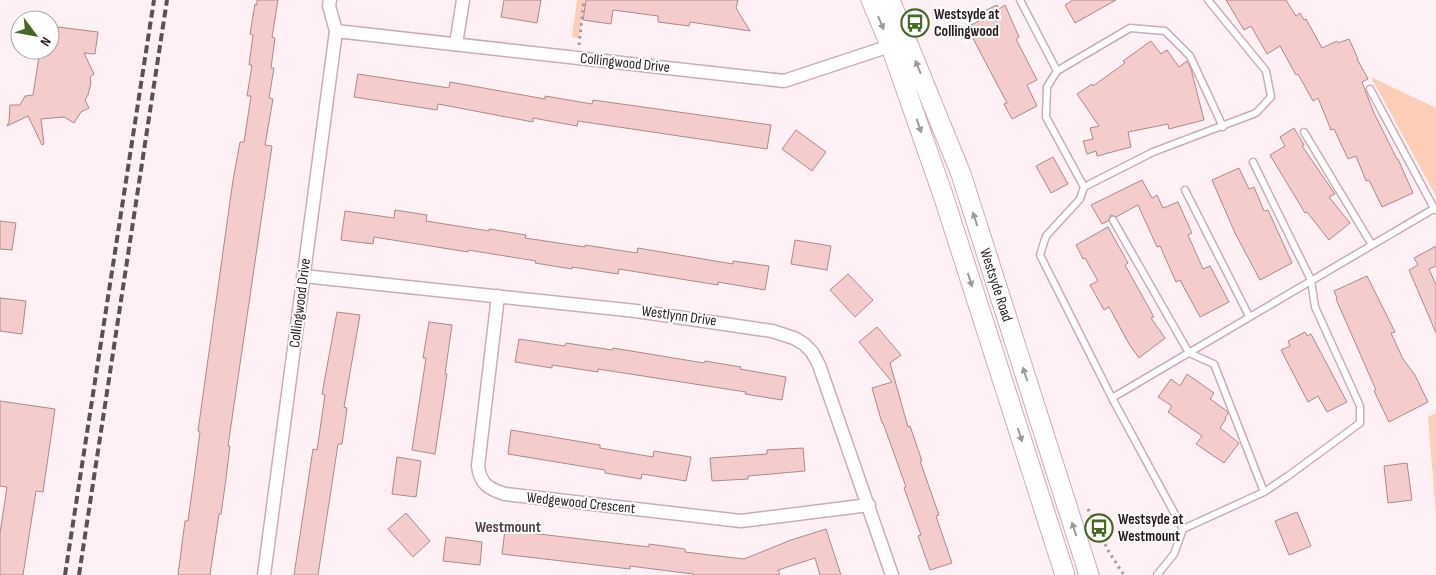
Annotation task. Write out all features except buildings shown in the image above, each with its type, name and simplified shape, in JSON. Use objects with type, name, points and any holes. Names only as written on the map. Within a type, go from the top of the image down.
[{"type":"main road","name":"Westsyde Road","points":[[871,0],[899,43],[961,174],[1089,575]]},
{"type":"main road","name":"Westsyde Road","points":[[890,0],[899,43],[946,204],[1065,575]]},
{"type":"street","name":"Collingwood Drive","points":[[264,575],[336,31],[329,6],[330,0]]},
{"type":"street","points":[[456,44],[462,0]]},
{"type":"street","name":"Collingwood Drive","points":[[336,31],[784,81],[899,43]]},
{"type":"street","name":"Westlynn Drive","points":[[303,276],[636,310],[772,331],[794,338],[812,352],[819,365],[892,575]]},
{"type":"street","name":"Wedgewood Crescent","points":[[498,296],[478,466],[479,477],[484,486],[505,494],[741,521],[869,505]]},
{"type":"lane","points":[[1020,0],[1057,71]]},
{"type":"lane","points":[[1183,528],[1112,398],[1040,255],[1046,236],[1080,199],[1084,187],[1153,152],[1256,113],[1271,97],[1266,72],[1208,0]]},
{"type":"lane","points":[[1084,187],[1046,117],[1047,87],[1057,71],[1130,28],[1165,31],[1190,56],[1223,127]]},
{"type":"lane","points":[[1112,398],[1249,316],[1435,210],[1370,89]]},
{"type":"lane","points":[[1304,132],[1372,245]]},
{"type":"lane","points":[[1157,575],[1174,554],[1183,528],[1264,492],[1360,423],[1360,406],[1315,307],[1311,280],[1253,162]]},
{"type":"lane","points":[[1185,190],[1249,316]]},
{"type":"lane","points":[[1113,220],[1189,353],[1214,364],[1264,492]]},
{"type":"path","points":[[577,58],[584,0]]},
{"type":"shaded area","points":[[577,0],[585,0],[579,38],[572,37]]},
{"type":"shaded area","points":[[1371,77],[1436,108],[1436,196]]},
{"type":"shaded area","points":[[1436,413],[1436,515],[1428,417]]},
{"type":"railway","points":[[65,575],[154,0]]},
{"type":"railway","points":[[79,575],[167,0]]},
{"type":"place","name":"Westsyde at Collingwood","points":[[915,23]]},
{"type":"place","name":"Westsyde at Westmount","points":[[1099,528]]},
{"type":"district","name":"Westmount","points":[[508,527]]}]
